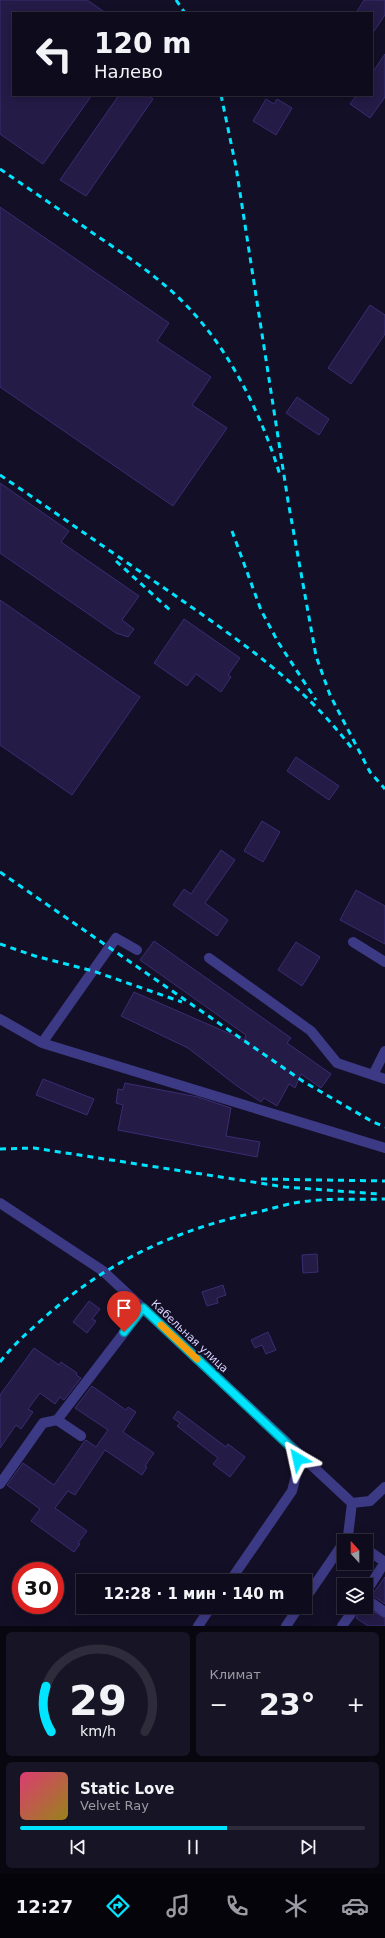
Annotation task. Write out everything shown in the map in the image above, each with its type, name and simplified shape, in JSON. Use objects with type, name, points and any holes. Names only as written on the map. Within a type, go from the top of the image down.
[{"type":"street","points":[[42,1043],[116,938],[137,950]]},
{"type":"street","points":[[353,942],[385,962]]},
{"type":"street","points":[[209,958],[311,1031],[337,1063],[385,1079]]},
{"type":"street","points":[[0,1019],[42,1043],[385,1148]]},
{"type":"street","points":[[373,1075],[385,1051]]},
{"type":"street","name":"Кабельная улица","points":[[0,1203],[103,1271],[352,1503]]},
{"type":"street","points":[[0,1484],[43,1423],[57,1420],[143,1308]]},
{"type":"street","points":[[57,1420],[81,1436]]},
{"type":"street","points":[[235,1574],[292,1491],[298,1468],[297,1453]]},
{"type":"street","points":[[349,1534],[352,1503],[370,1501],[385,1487]]},
{"type":"street","points":[[373,1554],[385,1562],[373,1581]]},
{"type":"street","points":[[312,1589],[337,1555]]},
{"type":"street","points":[[373,1604],[385,1612]]},
{"type":"street","points":[[198,1626],[206,1614]]},
{"type":"street","points":[[286,1626],[294,1614]]},
{"type":"street","points":[[342,1626],[351,1614]]},
{"type":"building","points":[[0,0],[87,0],[105,12],[12,12],[12,96],[91,96],[43,164],[0,134]]},
{"type":"building","points":[[364,0],[385,0],[385,15],[373,33],[373,12],[357,12]]},
{"type":"building","points":[[385,54],[385,97],[370,118],[350,104],[356,96],[373,96],[373,72]]},
{"type":"building","points":[[118,96],[148,96],[153,99],[86,196],[60,180]]},
{"type":"building","points":[[266,99],[274,104],[277,99],[292,108],[276,135],[253,121]]},
{"type":"building","points":[[0,207],[169,323],[157,341],[211,377],[192,405],[227,428],[173,506],[0,387]]},
{"type":"building","points":[[370,305],[385,315],[385,334],[351,384],[328,368]]},
{"type":"building","points":[[297,397],[329,419],[319,435],[286,413]]},
{"type":"building","points":[[0,483],[69,531],[61,542],[139,596],[122,620],[134,629],[128,637],[116,633],[0,553]]},
{"type":"building","points":[[0,600],[140,697],[72,795],[0,745]]},
{"type":"building","points":[[184,619],[240,658],[228,675],[231,677],[221,692],[196,674],[187,686],[154,663]]},
{"type":"building","points":[[296,757],[339,786],[329,800],[287,771]]},
{"type":"building","points":[[262,821],[280,832],[263,862],[244,851]]},
{"type":"building","points":[[221,850],[235,860],[205,903],[228,920],[217,936],[173,905],[184,889],[191,894]]},
{"type":"building","points":[[356,890],[385,906],[385,944],[340,920]]},
{"type":"building","points":[[154,941],[291,1038],[287,1043],[331,1074],[321,1088],[301,1074],[295,1088],[289,1084],[277,1106],[264,1098],[261,1102],[237,1086],[188,1048],[121,1016],[134,992],[244,1040],[246,1035],[140,960]]},
{"type":"building","points":[[296,942],[320,957],[302,986],[278,970]]},
{"type":"building","points":[[43,1079],[94,1099],[87,1115],[36,1095]]},
{"type":"building","points":[[125,1083],[198,1097],[231,1108],[226,1136],[260,1142],[257,1157],[118,1130],[123,1105],[116,1103],[118,1089],[123,1090]]},
{"type":"building","points":[[317,1254],[318,1272],[303,1273],[302,1255]]},
{"type":"building","points":[[223,1285],[226,1295],[217,1298],[218,1303],[207,1306],[202,1292]]},
{"type":"building","points":[[89,1301],[100,1309],[92,1319],[96,1321],[87,1333],[73,1322]]},
{"type":"building","points":[[268,1332],[276,1350],[266,1354],[262,1345],[255,1348],[251,1340]]},
{"type":"building","points":[[34,1348],[59,1365],[61,1362],[77,1373],[76,1375],[81,1378],[64,1400],[60,1397],[55,1404],[40,1393],[28,1409],[33,1412],[21,1429],[16,1425],[0,1448],[0,1395]]},
{"type":"building","points":[[92,1386],[126,1410],[128,1407],[136,1412],[123,1432],[154,1453],[145,1466],[147,1467],[142,1475],[105,1450],[75,1495],[68,1491],[55,1508],[87,1531],[78,1543],[80,1544],[74,1552],[31,1521],[40,1509],[7,1485],[23,1463],[54,1485],[86,1440],[96,1447],[108,1430],[75,1408]]},
{"type":"building","points":[[178,1411],[226,1447],[228,1444],[245,1457],[230,1477],[213,1464],[218,1458],[177,1426],[180,1423],[173,1418]]},
{"type":"building","points":[[385,1577],[385,1604],[373,1596]]},
{"type":"building","points":[[373,1611],[385,1618],[385,1626],[368,1626],[356,1618],[359,1614],[373,1614]]},
{"type":"railway","points":[[176,0],[184,12]]},
{"type":"railway","points":[[221,96],[236,167],[288,501],[316,656],[330,695],[370,772],[385,789]]},
{"type":"railway","points":[[0,169],[142,267],[183,302],[200,320],[215,340],[242,382],[263,428],[280,475]]},
{"type":"railway","points":[[0,475],[243,644],[291,683],[313,704],[354,751]]},
{"type":"railway","points":[[232,531],[261,610],[278,642],[316,700]]},
{"type":"railway","points":[[116,561],[172,612]]},
{"type":"railway","points":[[0,872],[304,1082],[373,1122],[385,1127]]},
{"type":"railway","points":[[0,944],[35,956],[93,971],[182,1002]]},
{"type":"railway","points":[[0,1149],[34,1148],[285,1187],[379,1194]]},
{"type":"railway","points":[[261,1179],[385,1181]]},
{"type":"railway","points":[[0,1362],[15,1344],[69,1297],[120,1263],[173,1237],[231,1218],[297,1202],[318,1200],[385,1199]]},
{"type":"slow traffic","points":[[161,1325],[197,1359]]},
{"type":"route","points":[[124,1332],[143,1308],[297,1453],[298,1459]]}]
